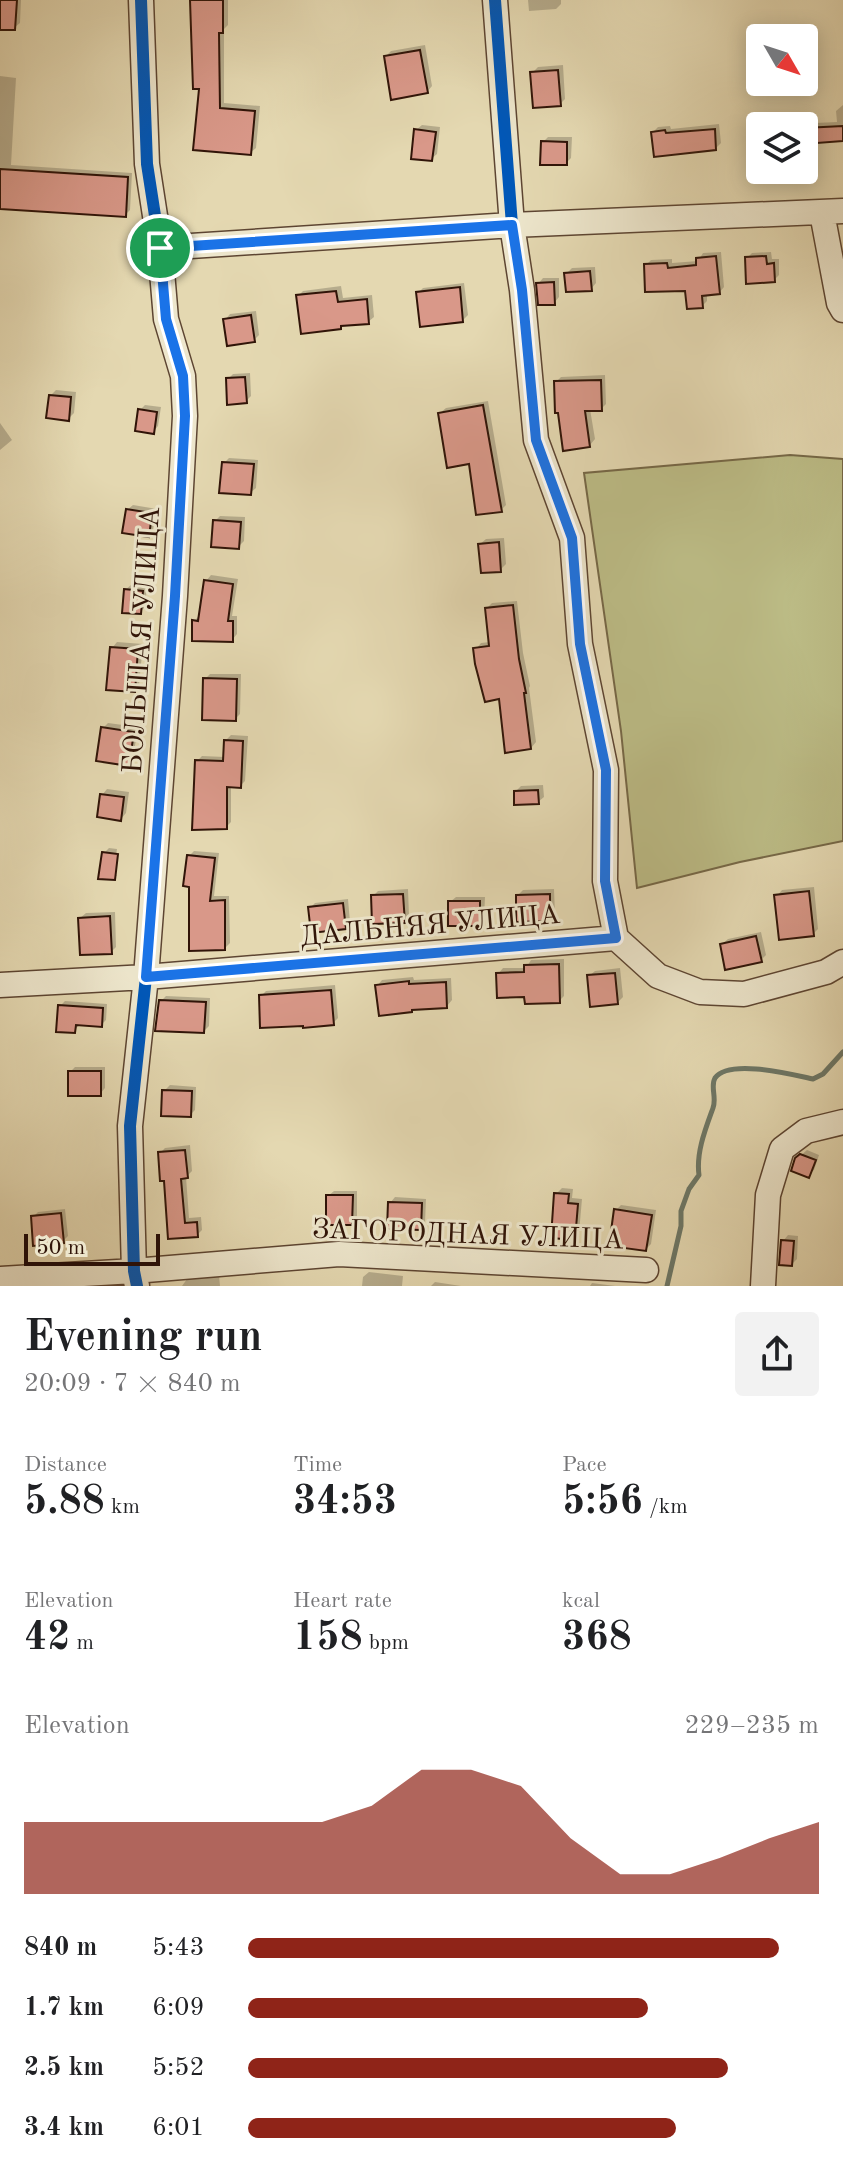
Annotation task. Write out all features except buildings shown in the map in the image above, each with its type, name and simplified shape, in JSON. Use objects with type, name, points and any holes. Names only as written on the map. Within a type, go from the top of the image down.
[{"type":"street","name":"БОЛЬШАЯ УЛИЦА","points":[[136,1278],[130,1126],[146,977],[175,596],[185,416],[183,376],[166,319],[160,248],[147,164],[141,0]]},
{"type":"street","points":[[495,0],[512,225],[522,290],[536,440],[572,538],[580,644],[606,770],[605,881],[616,938],[658,976],[700,992],[744,994],[826,972],[843,962]]},
{"type":"street","points":[[160,248],[512,225],[832,212],[839,303],[843,310]]},
{"type":"street","name":"ДАЛЬНЯЯ УЛИЦА","points":[[0,985],[146,977],[616,938]]},
{"type":"street","points":[[763,1286],[768,1195],[782,1149],[806,1131],[843,1122]]},
{"type":"street","name":"ЗАГОРОДНАЯ УЛИЦА","points":[[0,1279],[136,1278],[339,1254],[646,1270]]},
{"type":"green space","points":[[790,455],[843,459],[843,841],[740,862],[637,888],[621,731],[584,473]]},
{"type":"waterway","points":[[667,1286],[681,1226],[681,1211],[689,1189],[699,1175],[700,1150],[714,1104],[715,1078],[722,1072],[747,1068],[813,1079],[823,1074],[843,1052]]},
{"type":"cycle path","points":[[137,1286],[130,1126],[146,977],[175,596],[185,416],[183,376],[166,319],[160,248],[147,164],[141,0]]},
{"type":"cycle path","points":[[495,0],[512,225],[522,290],[536,440],[572,538],[580,644],[606,770],[605,881],[616,938]]},
{"type":"route","points":[[512,225],[522,290],[536,440],[572,538],[580,644],[606,770],[605,881],[616,938],[146,977],[175,596],[185,416],[183,376],[166,319],[160,248],[512,225]]}]
